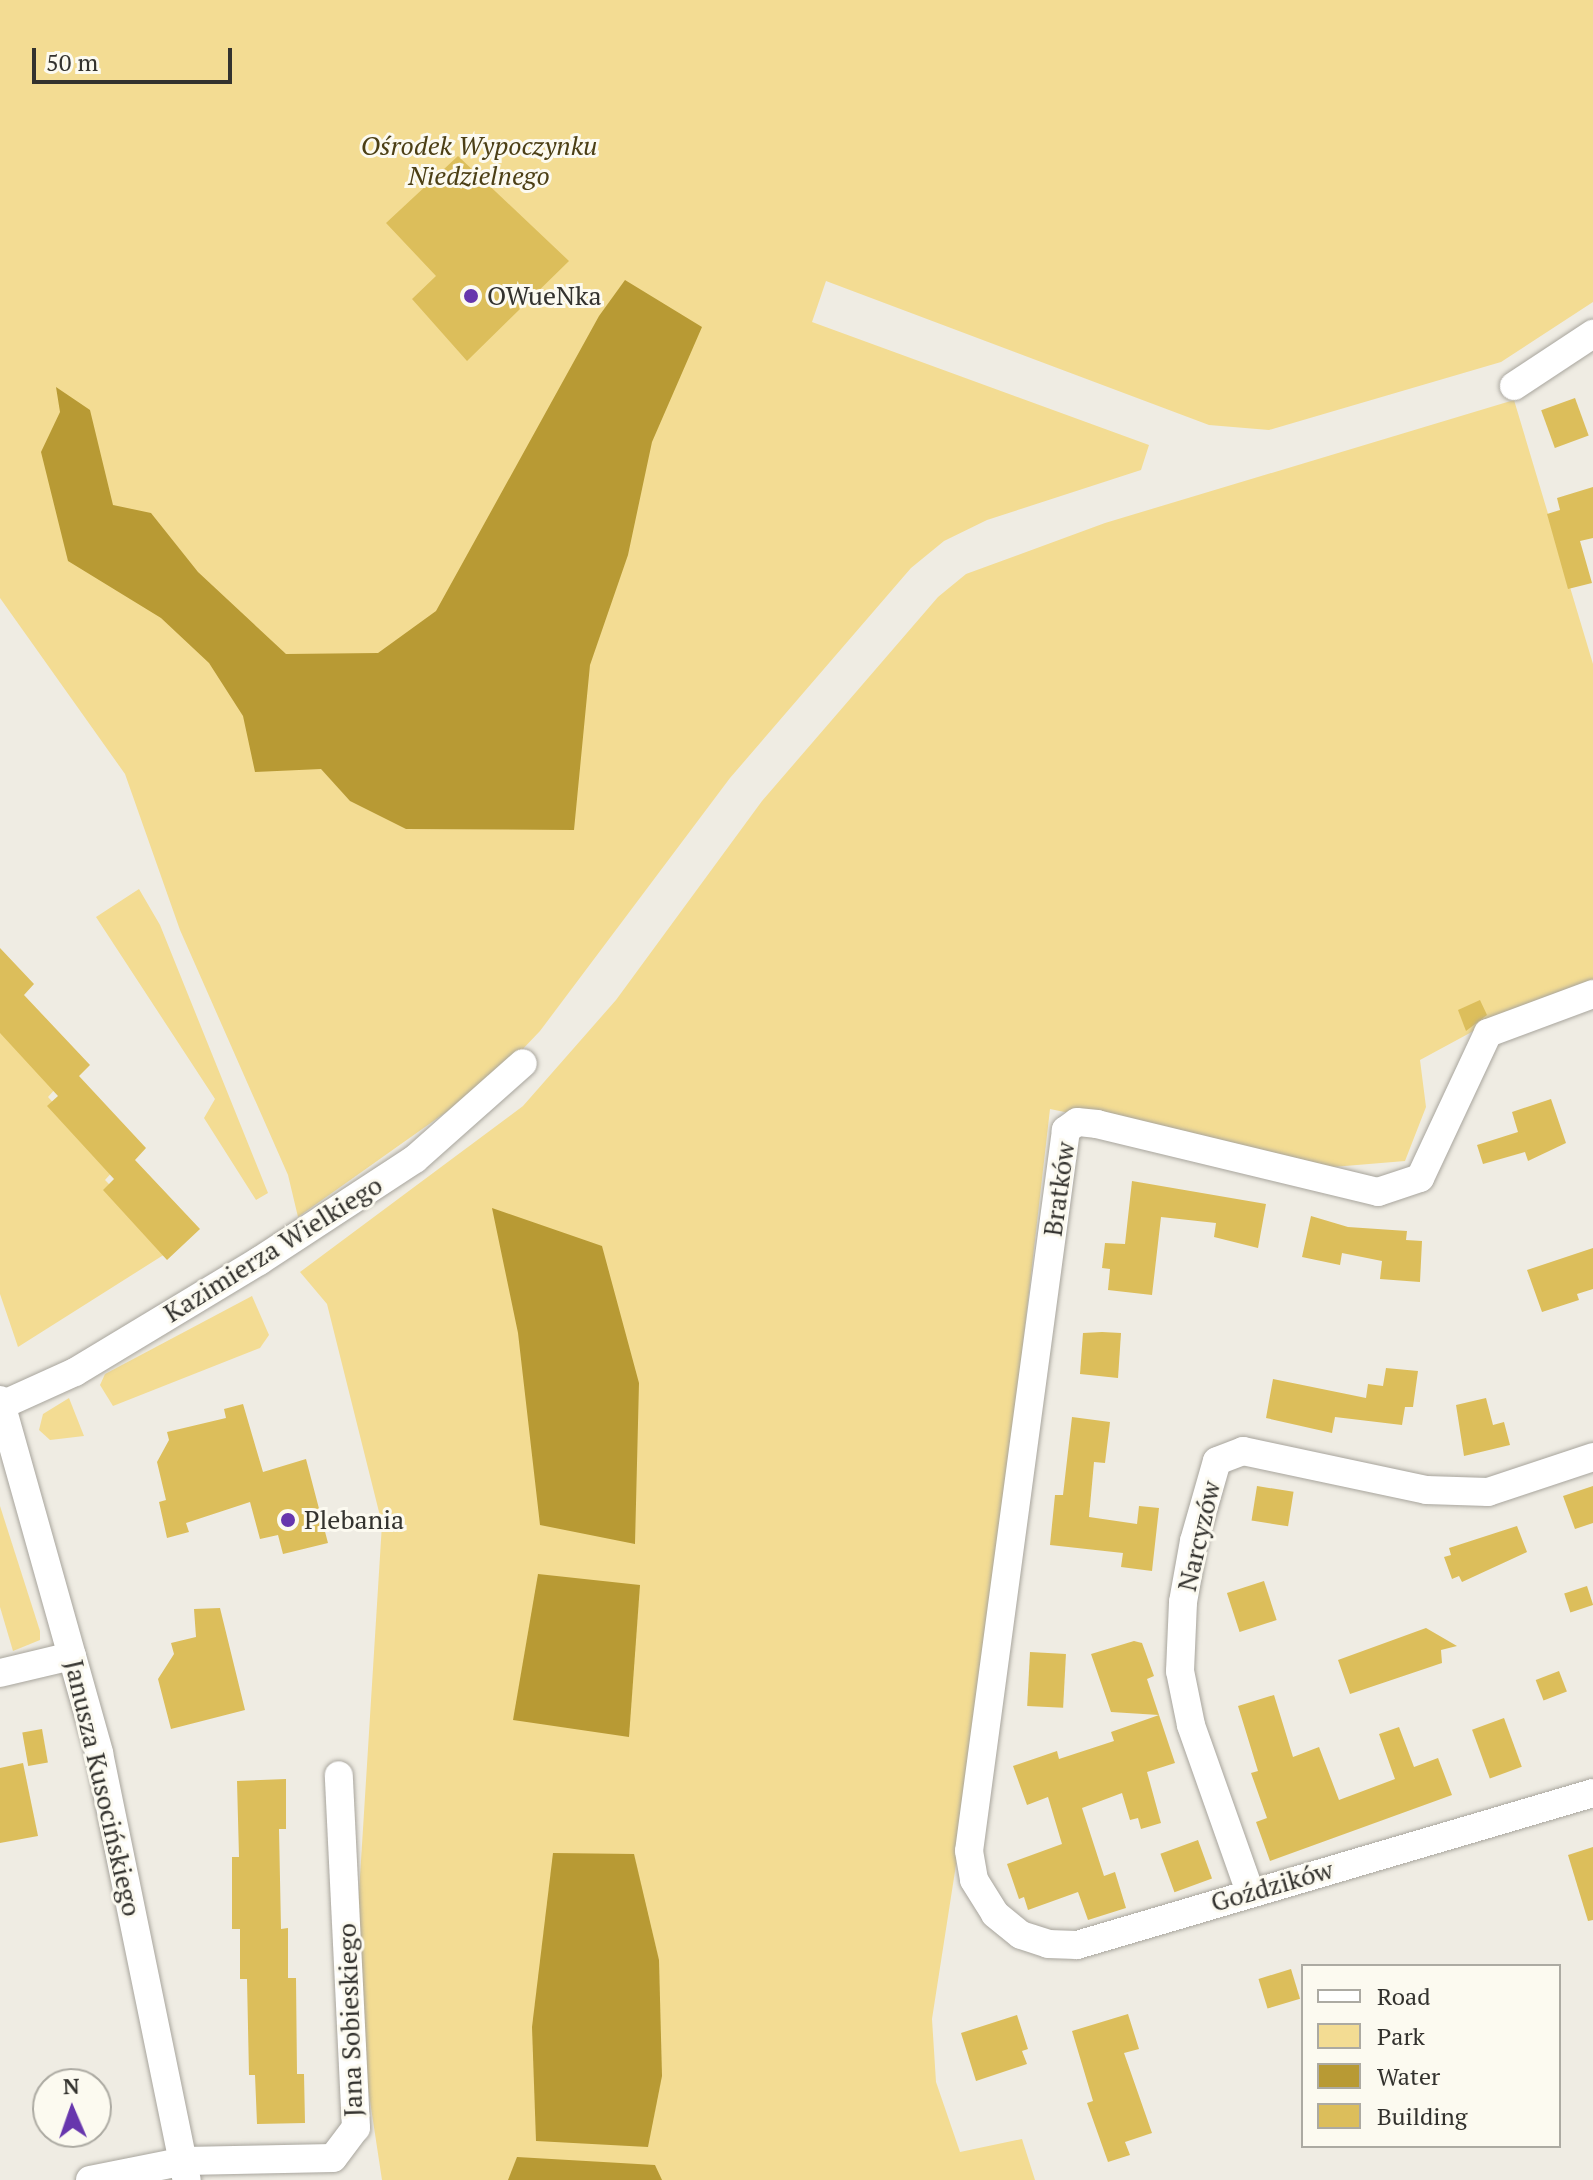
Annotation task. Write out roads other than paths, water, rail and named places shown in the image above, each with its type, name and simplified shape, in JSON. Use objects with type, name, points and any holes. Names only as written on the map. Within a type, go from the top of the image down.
[{"type":"street","points":[[1514,386],[1593,334]]},
{"type":"street","name":"Bratków","points":[[974,1880],[969,1851],[1066,1130],[1077,1122],[1097,1124],[1378,1192],[1420,1178],[1488,1033],[1593,994]]},
{"type":"street","name":"Kazimierza Wielkiego","points":[[1,1403],[75,1372],[272,1253],[415,1159],[523,1063]]},
{"type":"street","name":"Janusza Kusocińskiego","points":[[1,1403],[99,1753],[186,2171]]},
{"type":"street","name":"Narcyzów","points":[[1250,1892],[1191,1725],[1180,1671],[1183,1602],[1194,1541],[1217,1461],[1243,1451],[1426,1490],[1488,1492],[1593,1457]]},
{"type":"street","points":[[0,1673],[72,1656]]},
{"type":"street","name":"Jana Sobieskiego","points":[[186,2171],[333,2158],[356,2128],[339,1775]]},
{"type":"street","name":"Goździków","points":[[974,1880],[995,1914],[1021,1935],[1048,1944],[1077,1945],[1593,1793]]},
{"type":"street","points":[[90,2180],[186,2171]]},
{"type":"water","points":[[625,280],[702,327],[652,442],[628,555],[590,665],[574,830],[406,829],[350,801],[321,769],[255,772],[243,716],[209,663],[161,618],[68,561],[41,452],[60,412],[56,387],[90,410],[113,505],[151,513],[198,572],[286,654],[378,653],[436,611],[599,316]]},
{"type":"water","points":[[492,1208],[602,1246],[639,1383],[635,1544],[540,1525],[518,1333]]},
{"type":"water","points":[[538,1574],[640,1585],[629,1737],[513,1720]]},
{"type":"water","points":[[553,1853],[634,1854],[659,1960],[662,2076],[648,2147],[536,2141],[532,2027]]},
{"type":"water","points":[[517,2157],[655,2165],[662,2180],[508,2180]]},
{"type":"place","name":"OWueNka","points":[[471,296]]},
{"type":"place","name":"Plebania","points":[[288,1520]]},
{"type":"park label","name":"Ośrodek Wypoczynku Niedzielnego","points":[[479,161]]}]
